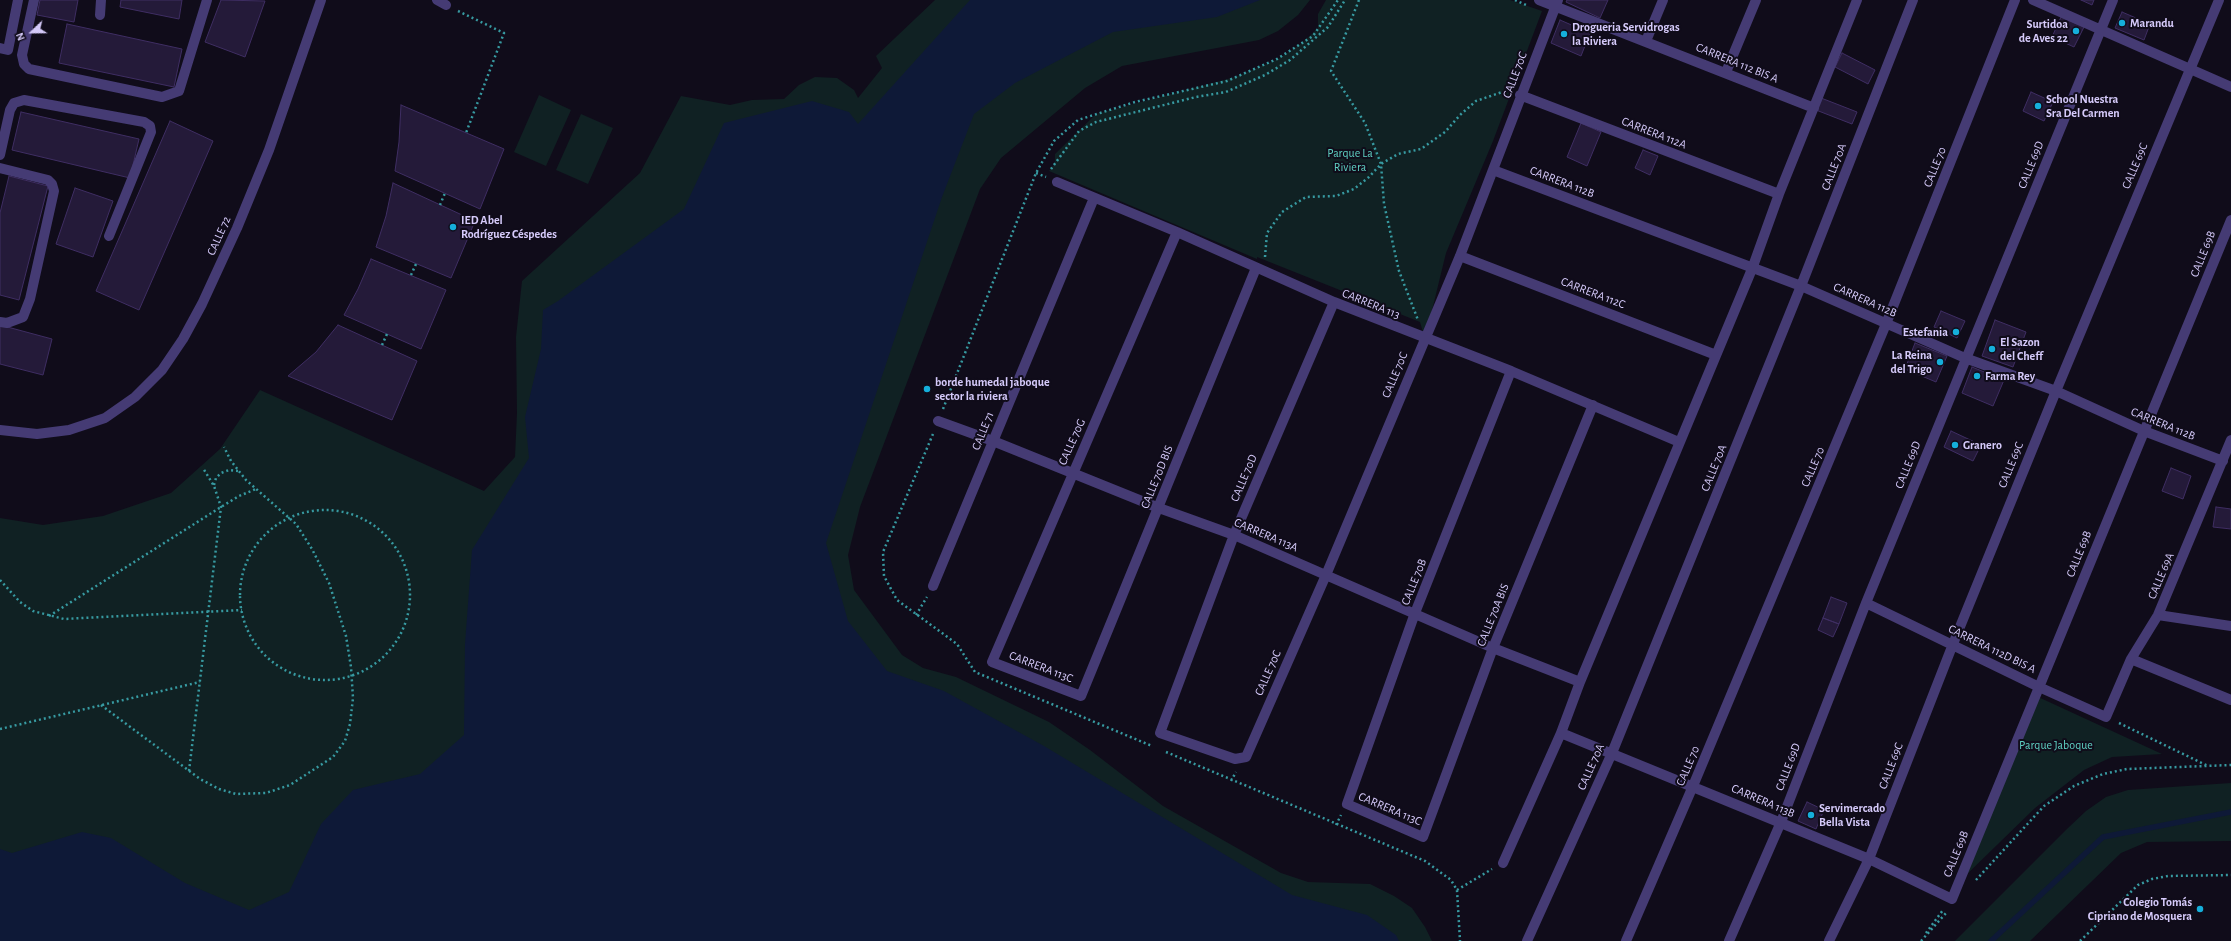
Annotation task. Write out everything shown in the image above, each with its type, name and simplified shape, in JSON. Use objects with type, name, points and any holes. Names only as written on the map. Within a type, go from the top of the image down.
[{"type":"street","points":[[0,48],[8,50],[18,0]]},
{"type":"street","points":[[34,0],[22,55],[24,64],[29,69],[162,97],[180,91],[207,0]]},
{"type":"street","points":[[100,16],[101,0]]},
{"type":"street","name":"CALLE 72","points":[[0,430],[37,434],[70,430],[105,418],[135,396],[162,370],[183,339],[202,304],[237,228],[269,150],[321,0]]},
{"type":"street","name":"CARRERA 112 BIS A","points":[[1539,0],[1557,3],[1646,41],[1814,108]]},
{"type":"street","points":[[1646,41],[1663,0]]},
{"type":"street","points":[[1726,72],[1756,0]]},
{"type":"street","points":[[1503,863],[1561,732],[1580,682],[1679,442],[1752,269],[1779,194],[1857,0]]},
{"type":"street","name":"CALLE 70A","points":[[1527,941],[1612,753],[1801,286],[1913,0]]},
{"type":"street","name":"CALLE 70","points":[[1626,941],[1693,786],[1886,324],[2016,0]]},
{"type":"street","points":[[2033,0],[2231,87]]},
{"type":"street","name":"CALLE 69D","points":[[1730,941],[1781,822],[1866,603],[1965,358],[2113,0]]},
{"type":"street","name":"CALLE 69C","points":[[1829,941],[1869,859],[1953,644],[2056,391],[2219,0]]},
{"type":"street","name":"CALLE 70C","points":[[1246,757],[1326,574],[1460,256],[1557,3]]},
{"type":"street","name":"CARRERA 112A","points":[[1522,91],[1779,194]]},
{"type":"street","points":[[0,155],[10,110],[14,104],[24,100],[144,122],[150,126],[151,132],[109,236]]},
{"type":"street","points":[[0,168],[48,180],[52,184],[54,191],[30,299],[23,317],[7,323],[0,322]]},
{"type":"street","name":"CARRERA 112B","points":[[1493,170],[1752,269],[1801,286],[1965,358],[2056,391],[2144,431],[2223,461]]},
{"type":"street","name":"CARRERA 113","points":[[1057,178],[1094,198],[1177,232],[1334,302],[1425,339],[1511,371],[1679,442]]},
{"type":"street","name":"CALLE 71","points":[[934,586],[1094,198]]},
{"type":"street","name":"CALLE 69B","points":[[1952,899],[2231,220]]},
{"type":"street","name":"CALLE 70G","points":[[992,662],[1072,473],[1177,232]]},
{"type":"street","name":"CARRERA 112C","points":[[1460,256],[1716,355]]},
{"type":"street","name":"CALLE 70D BIS","points":[[1081,696],[1260,269]]},
{"type":"street","name":"CALLE 70D","points":[[1246,757],[1235,759],[1160,733],[1234,535],[1334,302]]},
{"type":"street","name":"CALLE 70B","points":[[1347,804],[1416,613],[1511,371]]},
{"type":"street","name":"CALLE 70A BIS","points":[[1423,837],[1493,648],[1593,405]]},
{"type":"street","name":"CARRERA 113A","points":[[938,422],[993,441],[1159,508],[1234,535],[1416,613],[1493,648],[1580,682]]},
{"type":"street","name":"CALLE 69A","points":[[2106,717],[2131,659],[2158,615],[2231,440]]},
{"type":"street","name":"CARRERA 112D BIS A","points":[[1866,603],[2039,687],[2106,717]]},
{"type":"street","points":[[2158,615],[2231,626]]},
{"type":"street","points":[[2131,659],[2231,700]]},
{"type":"street","name":"CARRERA 113C","points":[[992,662],[1081,696]]},
{"type":"street","name":"CARRERA 113B","points":[[1561,732],[1869,859],[1952,899]]},
{"type":"street","name":"CARRERA 113C","points":[[1347,804],[1423,837]]},
{"type":"path","points":[[1057,178],[1049,171],[1079,131],[1096,122],[1196,97],[1226,92],[1265,75],[1290,60],[1328,28],[1345,0]]},
{"type":"path","points":[[1359,0],[1331,71],[1365,123],[1380,164],[1384,204],[1399,271],[1425,339]]},
{"type":"path","points":[[442,2],[504,33],[466,133]]},
{"type":"path","points":[[1260,269],[1267,233],[1282,212],[1306,197],[1336,196],[1354,189],[1369,177],[1380,164],[1398,154],[1420,149],[1445,132],[1460,115],[1476,101],[1495,93],[1522,91]]},
{"type":"path","points":[[440,205],[445,193]]},
{"type":"path","points":[[411,275],[416,264]]},
{"type":"path","points":[[382,345],[387,334]]},
{"type":"path","points":[[101,705],[189,771],[219,789],[236,794],[266,793],[290,785],[333,757],[345,741],[350,724],[353,698],[352,676],[346,636],[329,583],[312,549],[290,517],[256,489],[238,471],[224,447]]},
{"type":"path","points":[[189,771],[221,507],[214,486],[203,468]]},
{"type":"path","points":[[214,486],[216,478],[221,473],[229,470],[238,471]]},
{"type":"path","points":[[48,616],[221,507],[256,489]]},
{"type":"path","points":[[332,509],[360,516],[384,533],[402,556],[410,584],[409,614],[398,640],[378,662],[352,676],[326,680],[299,676],[275,664],[256,644],[244,620],[242,610],[240,593],[245,566],[258,542],[277,523],[304,511],[332,509]]},
{"type":"path","points":[[0,580],[20,602],[33,611],[64,619],[242,610]]},
{"type":"path","points":[[916,615],[934,586]]},
{"type":"path","points":[[0,729],[200,682]]},
{"type":"path","points":[[2106,717],[2209,766]]},
{"type":"path","points":[[1974,882],[2044,806],[2074,786],[2103,774],[2127,769],[2231,765]]},
{"type":"path","points":[[1457,890],[1503,863]]},
{"type":"path","points":[[2080,941],[2133,890],[2152,879],[2168,876],[2231,876]]},
{"type":"path","points":[[1920,941],[1952,899]]},
{"type":"path","points":[[1920,941],[1948,912]]},
{"type":"green space","points":[[935,0],[1310,0],[1298,15],[1278,31],[1259,40],[1122,66],[1085,88],[1001,158],[980,189],[860,507],[848,555],[854,590],[902,655],[923,668],[956,677],[1049,722],[1090,750],[1163,806],[1281,873],[1308,882],[1370,884],[1394,896],[1412,908],[1425,927],[1432,941],[0,941],[0,518],[43,525],[103,516],[171,493],[220,449],[260,390],[484,491],[515,457],[517,413],[516,337],[522,281],[640,173],[681,96],[730,105],[752,100],[784,99],[799,85],[815,77],[837,78],[854,90],[858,98],[882,68],[876,56]]},
{"type":"green space","name":"Parque La Riviera","points":[[1326,0],[1510,0],[1542,11],[1493,141],[1446,253],[1425,339],[1420,322],[1257,257],[1257,259],[1049,171],[1055,163],[1055,154],[1096,114],[1235,77],[1278,59],[1302,43],[1318,28],[1318,14]]},
{"type":"green space","points":[[539,95],[571,110],[546,166],[514,152]]},
{"type":"green space","points":[[581,114],[613,128],[588,184],[556,170]]},
{"type":"green space","name":"Parque Jaboque","points":[[2036,696],[2162,754],[2112,757],[2084,770],[2035,808],[1961,880]]},
{"type":"green space","points":[[2231,783],[2231,841],[2147,842],[2121,853],[2030,941],[1955,941],[2068,828],[2086,811],[2106,797],[2128,790]]},
{"type":"water","points":[[970,0],[1260,0],[1217,17],[1113,32],[1015,83],[974,114],[942,197],[826,543],[848,621],[887,671],[944,691],[1044,746],[1292,895],[1367,915],[1396,935],[1399,941],[0,941],[0,849],[12,853],[82,832],[111,838],[185,883],[249,910],[289,892],[321,824],[353,790],[420,774],[464,735],[465,644],[472,550],[529,458],[525,417],[541,349],[543,310],[558,301],[684,209],[724,123],[812,101],[849,112],[858,124]]},
{"type":"building","points":[[40,0],[78,0],[74,22],[37,15]]},
{"type":"building","points":[[121,0],[182,0],[179,19],[120,7]]},
{"type":"building","points":[[221,0],[265,1],[245,57],[205,42]]},
{"type":"building","points":[[1567,0],[1608,0],[1600,18],[1566,2]]},
{"type":"building","points":[[2081,0],[2094,0],[2092,5]]},
{"type":"building","points":[[2122,12],[2150,24],[2144,40],[2115,28]]},
{"type":"building","points":[[2061,17],[2084,27],[2074,47],[2052,37]]},
{"type":"building","points":[[1560,20],[1590,33],[1581,56],[1551,43]]},
{"type":"building","points":[[67,24],[182,49],[174,87],[59,63]]},
{"type":"building","points":[[1842,53],[1875,70],[1868,84],[1835,67]]},
{"type":"building","name":"School Nuestra Sra Del Carmen","points":[[2031,92],[2053,102],[2044,121],[2023,111]]},
{"type":"building","points":[[1821,98],[1857,112],[1852,124],[1816,110]]},
{"type":"building","points":[[401,105],[504,149],[480,209],[395,171],[399,142]]},
{"type":"building","points":[[21,112],[139,139],[130,178],[12,150]]},
{"type":"building","points":[[170,121],[213,141],[139,310],[96,291]]},
{"type":"building","points":[[1581,123],[1601,132],[1587,166],[1567,157]]},
{"type":"building","points":[[1643,150],[1658,156],[1650,175],[1635,168]]},
{"type":"building","points":[[9,176],[48,186],[19,300],[0,295],[0,213]]},
{"type":"building","points":[[393,183],[475,221],[451,278],[376,247],[386,216]]},
{"type":"building","points":[[75,188],[113,201],[93,257],[56,244]]},
{"type":"building","points":[[371,259],[446,290],[421,349],[344,315],[358,289]]},
{"type":"building","points":[[1941,311],[1965,321],[1957,338],[1934,327]]},
{"type":"building","points":[[1995,320],[2026,332],[2013,367],[1982,356]]},
{"type":"building","points":[[0,325],[52,339],[43,375],[0,364]]},
{"type":"building","points":[[338,325],[417,361],[392,420],[288,376],[316,352]]},
{"type":"building","points":[[1915,343],[1947,356],[1936,382],[1905,369]]},
{"type":"building","points":[[1972,367],[2004,380],[1993,406],[1962,393]]},
{"type":"building","points":[[1951,431],[1981,445],[1973,461],[1944,447]]},
{"type":"building","points":[[2171,468],[2191,476],[2183,499],[2162,491]]},
{"type":"building","points":[[2216,507],[2231,509],[2231,529],[2213,527]]},
{"type":"building","points":[[1831,597],[1847,603],[1839,624],[1823,618]]},
{"type":"building","points":[[1823,618],[1839,624],[1833,637],[1818,630]]},
{"type":"building","name":"Servimercado Bella Vista","points":[[1807,802],[1824,810],[1816,829],[1798,821]]},
{"type":"waterway","points":[[1991,941],[2103,837],[2231,812]]},
{"type":"place","name":"Marandu","points":[[2122,23]]},
{"type":"place","name":"Surtidoa de Aves 22","points":[[2076,31]]},
{"type":"place","name":"Drogueria Servidrogas la Riviera","points":[[1564,34]]},
{"type":"place","name":"School Nuestra Sra Del Carmen","points":[[2038,106]]},
{"type":"place","name":"IED Abel Rodríguez Céspedes","points":[[453,227]]},
{"type":"place","name":"Estefania","points":[[1956,332]]},
{"type":"place","name":"El Sazon del Cheff","points":[[1992,349]]},
{"type":"place","name":"La Reina del Trigo","points":[[1940,362]]},
{"type":"place","name":"Farma Rey","points":[[1977,376]]},
{"type":"place","name":"borde humedal jaboque sector la riviera","points":[[927,389]]},
{"type":"place","name":"Granero","points":[[1955,445]]},
{"type":"place","name":"Servimercado Bella Vista","points":[[1811,815]]},
{"type":"place","name":"Colegio Tomás Cipriano de Mosquera","points":[[2200,909]]}]
